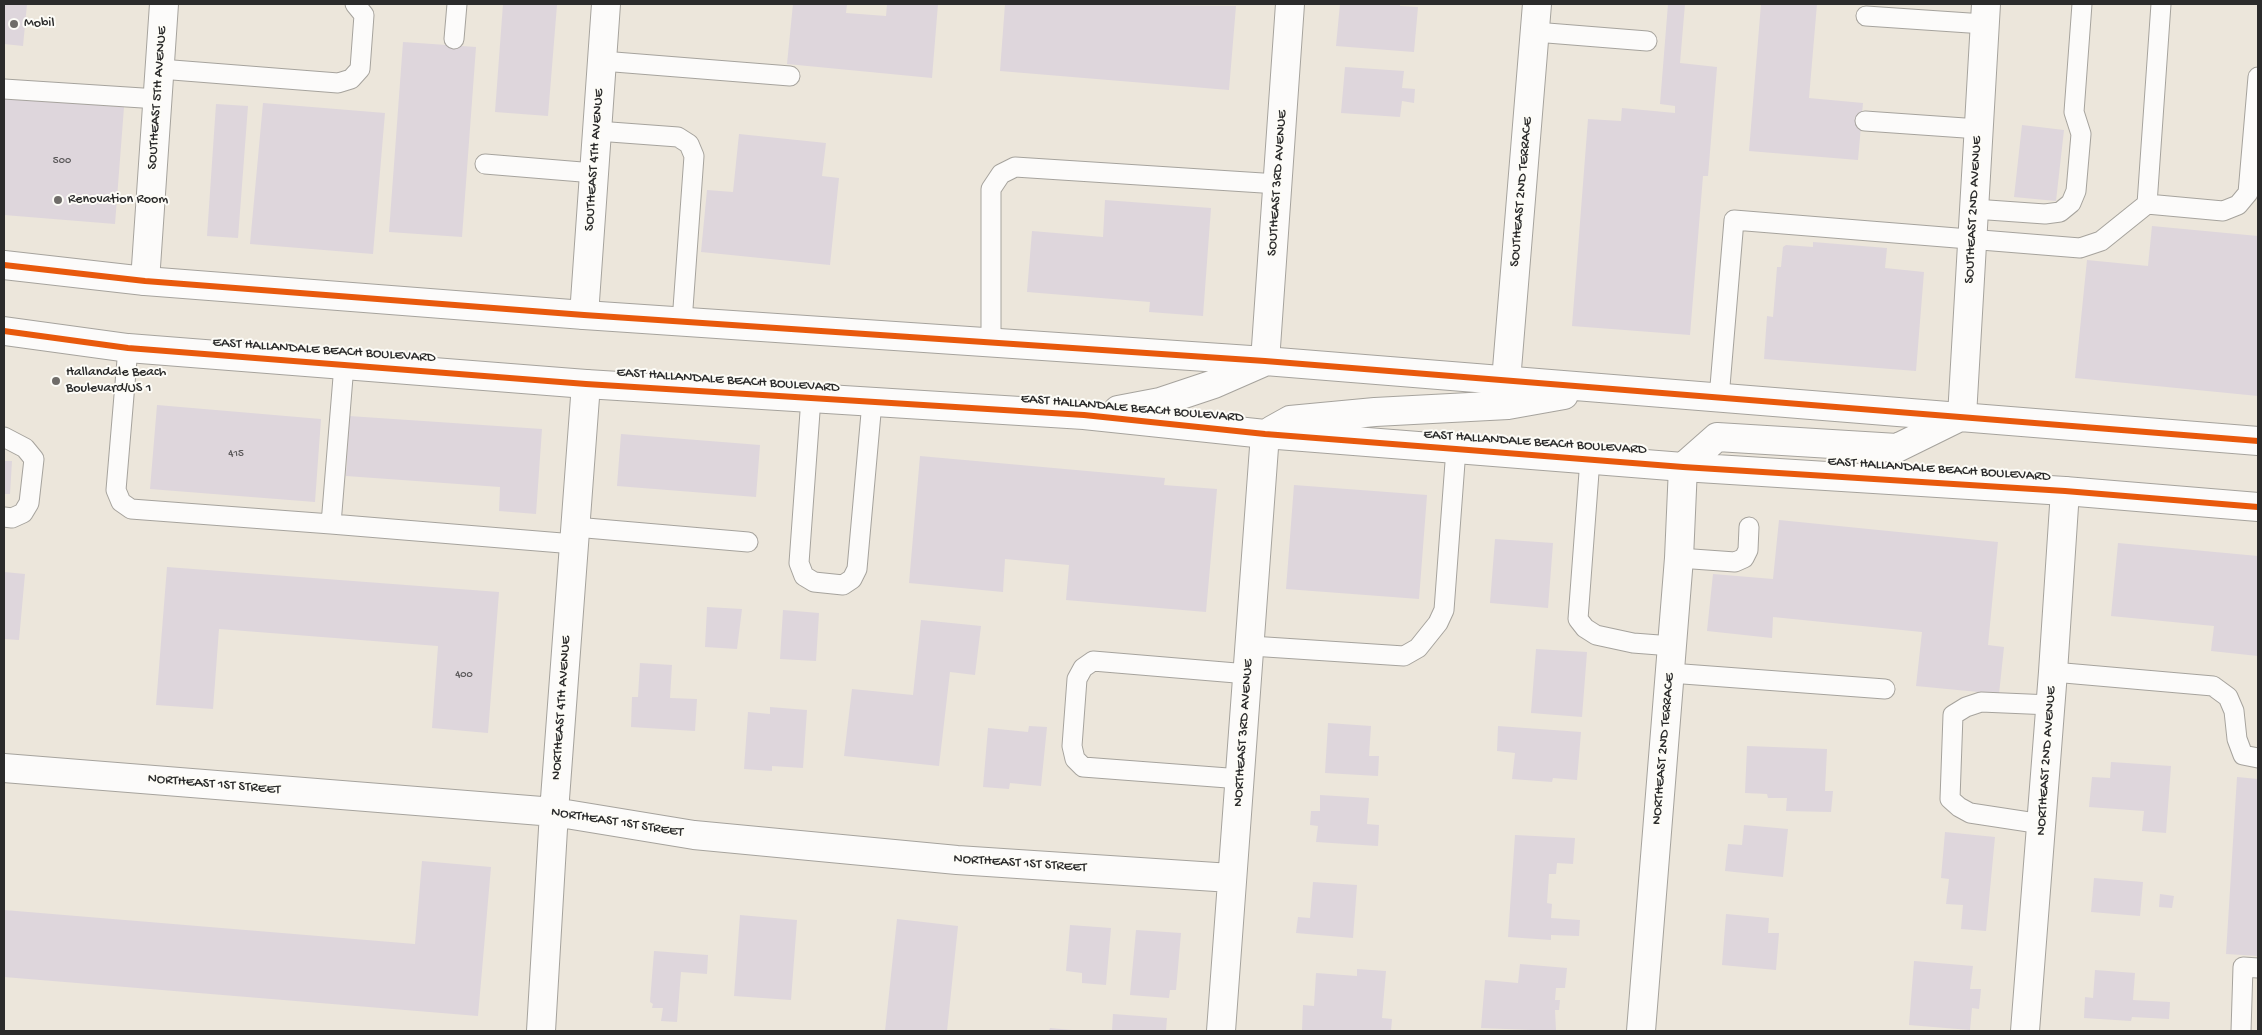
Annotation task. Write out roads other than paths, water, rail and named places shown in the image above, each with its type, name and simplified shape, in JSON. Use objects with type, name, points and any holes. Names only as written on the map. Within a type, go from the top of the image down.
[{"type":"main road","name":"SOUTHEAST 5TH AVENUE","points":[[145,281],[164,4]]},
{"type":"main road","name":"SOUTHEAST 4TH AVENUE","points":[[584,315],[606,4]]},
{"type":"main road","name":"SOUTHEAST 3RD AVENUE","points":[[1265,361],[1290,4]]},
{"type":"main road","name":"SOUTHEAST 2ND TERRACE","points":[[1506,381],[1536,4]]},
{"type":"main road","name":"SOUTHEAST 2ND AVENUE","points":[[1962,416],[1985,14]]},
{"type":"main road","points":[[4,264],[145,281],[584,315],[991,344],[1265,361],[2258,441]]},
{"type":"main road","name":"EAST HALLANDALE BEACH BOULEVARD","points":[[4,334],[128,348],[586,384],[1084,415],[1265,434],[1683,467],[2065,491],[2258,507]]},
{"type":"main road","points":[[1084,415],[1160,402],[1214,384],[1265,361]]},
{"type":"main road","name":"NORTHEAST 4TH AVENUE","points":[[541,1031],[554,812],[586,384]]},
{"type":"main road","points":[[1265,434],[1290,420],[1375,412],[1508,406],[1598,389]]},
{"type":"main road","points":[[1683,467],[1717,437],[1897,448],[1962,416]]},
{"type":"main road","name":"NORTHEAST 3RD AVENUE","points":[[1221,1031],[1231,878],[1251,646],[1265,434]]},
{"type":"main road","name":"NORTHEAST 2ND TERRACE","points":[[1641,1031],[1679,558],[1683,467]]},
{"type":"main road","name":"NORTHEAST 2ND AVENUE","points":[[2025,1031],[2051,705],[2065,491]]},
{"type":"main road","name":"NORTHEAST 1ST STREET","points":[[4,768],[554,812],[704,836],[956,860],[1231,878]]},
{"type":"lane","points":[[160,69],[338,83],[351,79],[360,69],[364,15],[355,4]]},
{"type":"lane","points":[[454,39],[457,4]]},
{"type":"lane","points":[[1974,210],[2045,214],[2060,212],[2071,203],[2076,191],[2081,134],[2074,112],[2082,4]]},
{"type":"lane","points":[[2146,204],[2161,4]]},
{"type":"lane","points":[[1866,16],[1985,14]]},
{"type":"lane","points":[[1534,32],[1647,41]]},
{"type":"lane","points":[[602,61],[790,76]]},
{"type":"lane","points":[[1719,398],[1734,220],[2080,248],[2101,241],[2146,204],[2223,211],[2238,205],[2248,193],[2258,78]]},
{"type":"lane","points":[[4,89],[158,99]]},
{"type":"lane","points":[[1865,121],[1979,129]]},
{"type":"lane","points":[[597,131],[678,137],[689,144],[694,156],[682,322]]},
{"type":"lane","points":[[485,164],[594,173]]},
{"type":"lane","points":[[991,344],[991,189],[1001,174],[1008,170],[1015,167],[1278,184]]},
{"type":"lane","points":[[128,348],[116,490],[120,502],[131,509],[331,524],[748,542]]},
{"type":"lane","points":[[331,524],[344,365]]},
{"type":"lane","points":[[811,398],[799,563],[804,576],[814,582],[843,584],[852,578],[857,569],[872,402]]},
{"type":"lane","points":[[4,437],[25,448],[34,459],[29,503],[23,513],[12,518],[4,517]]},
{"type":"lane","points":[[1251,646],[1404,656],[1418,648],[1438,623],[1444,610],[1456,449]]},
{"type":"lane","points":[[1590,459],[1578,619],[1585,628],[1596,635],[1633,643],[1672,646]]},
{"type":"lane","points":[[1679,558],[1735,562],[1744,558],[1748,550],[1749,527]]},
{"type":"lane","points":[[1241,779],[1084,767],[1075,759],[1073,737],[1077,679],[1084,668],[1093,661],[1248,674]]},
{"type":"lane","points":[[2053,672],[2213,686],[2228,696],[2234,711],[2237,739],[2243,756],[2258,758]]},
{"type":"lane","points":[[1670,673],[1885,689]]},
{"type":"lane","points":[[2042,824],[1970,813],[1950,799],[1953,715],[1966,707],[1981,702],[2051,705]]},
{"type":"lane","points":[[2241,1031],[2243,968],[2258,968]]},
{"type":"place","name":"Mobil","points":[[14,24]]},
{"type":"place","name":"Renovation Room","points":[[58,200]]},
{"type":"place","name":"Hallandale Beach Boulevard/US 1","points":[[56,381]]}]
